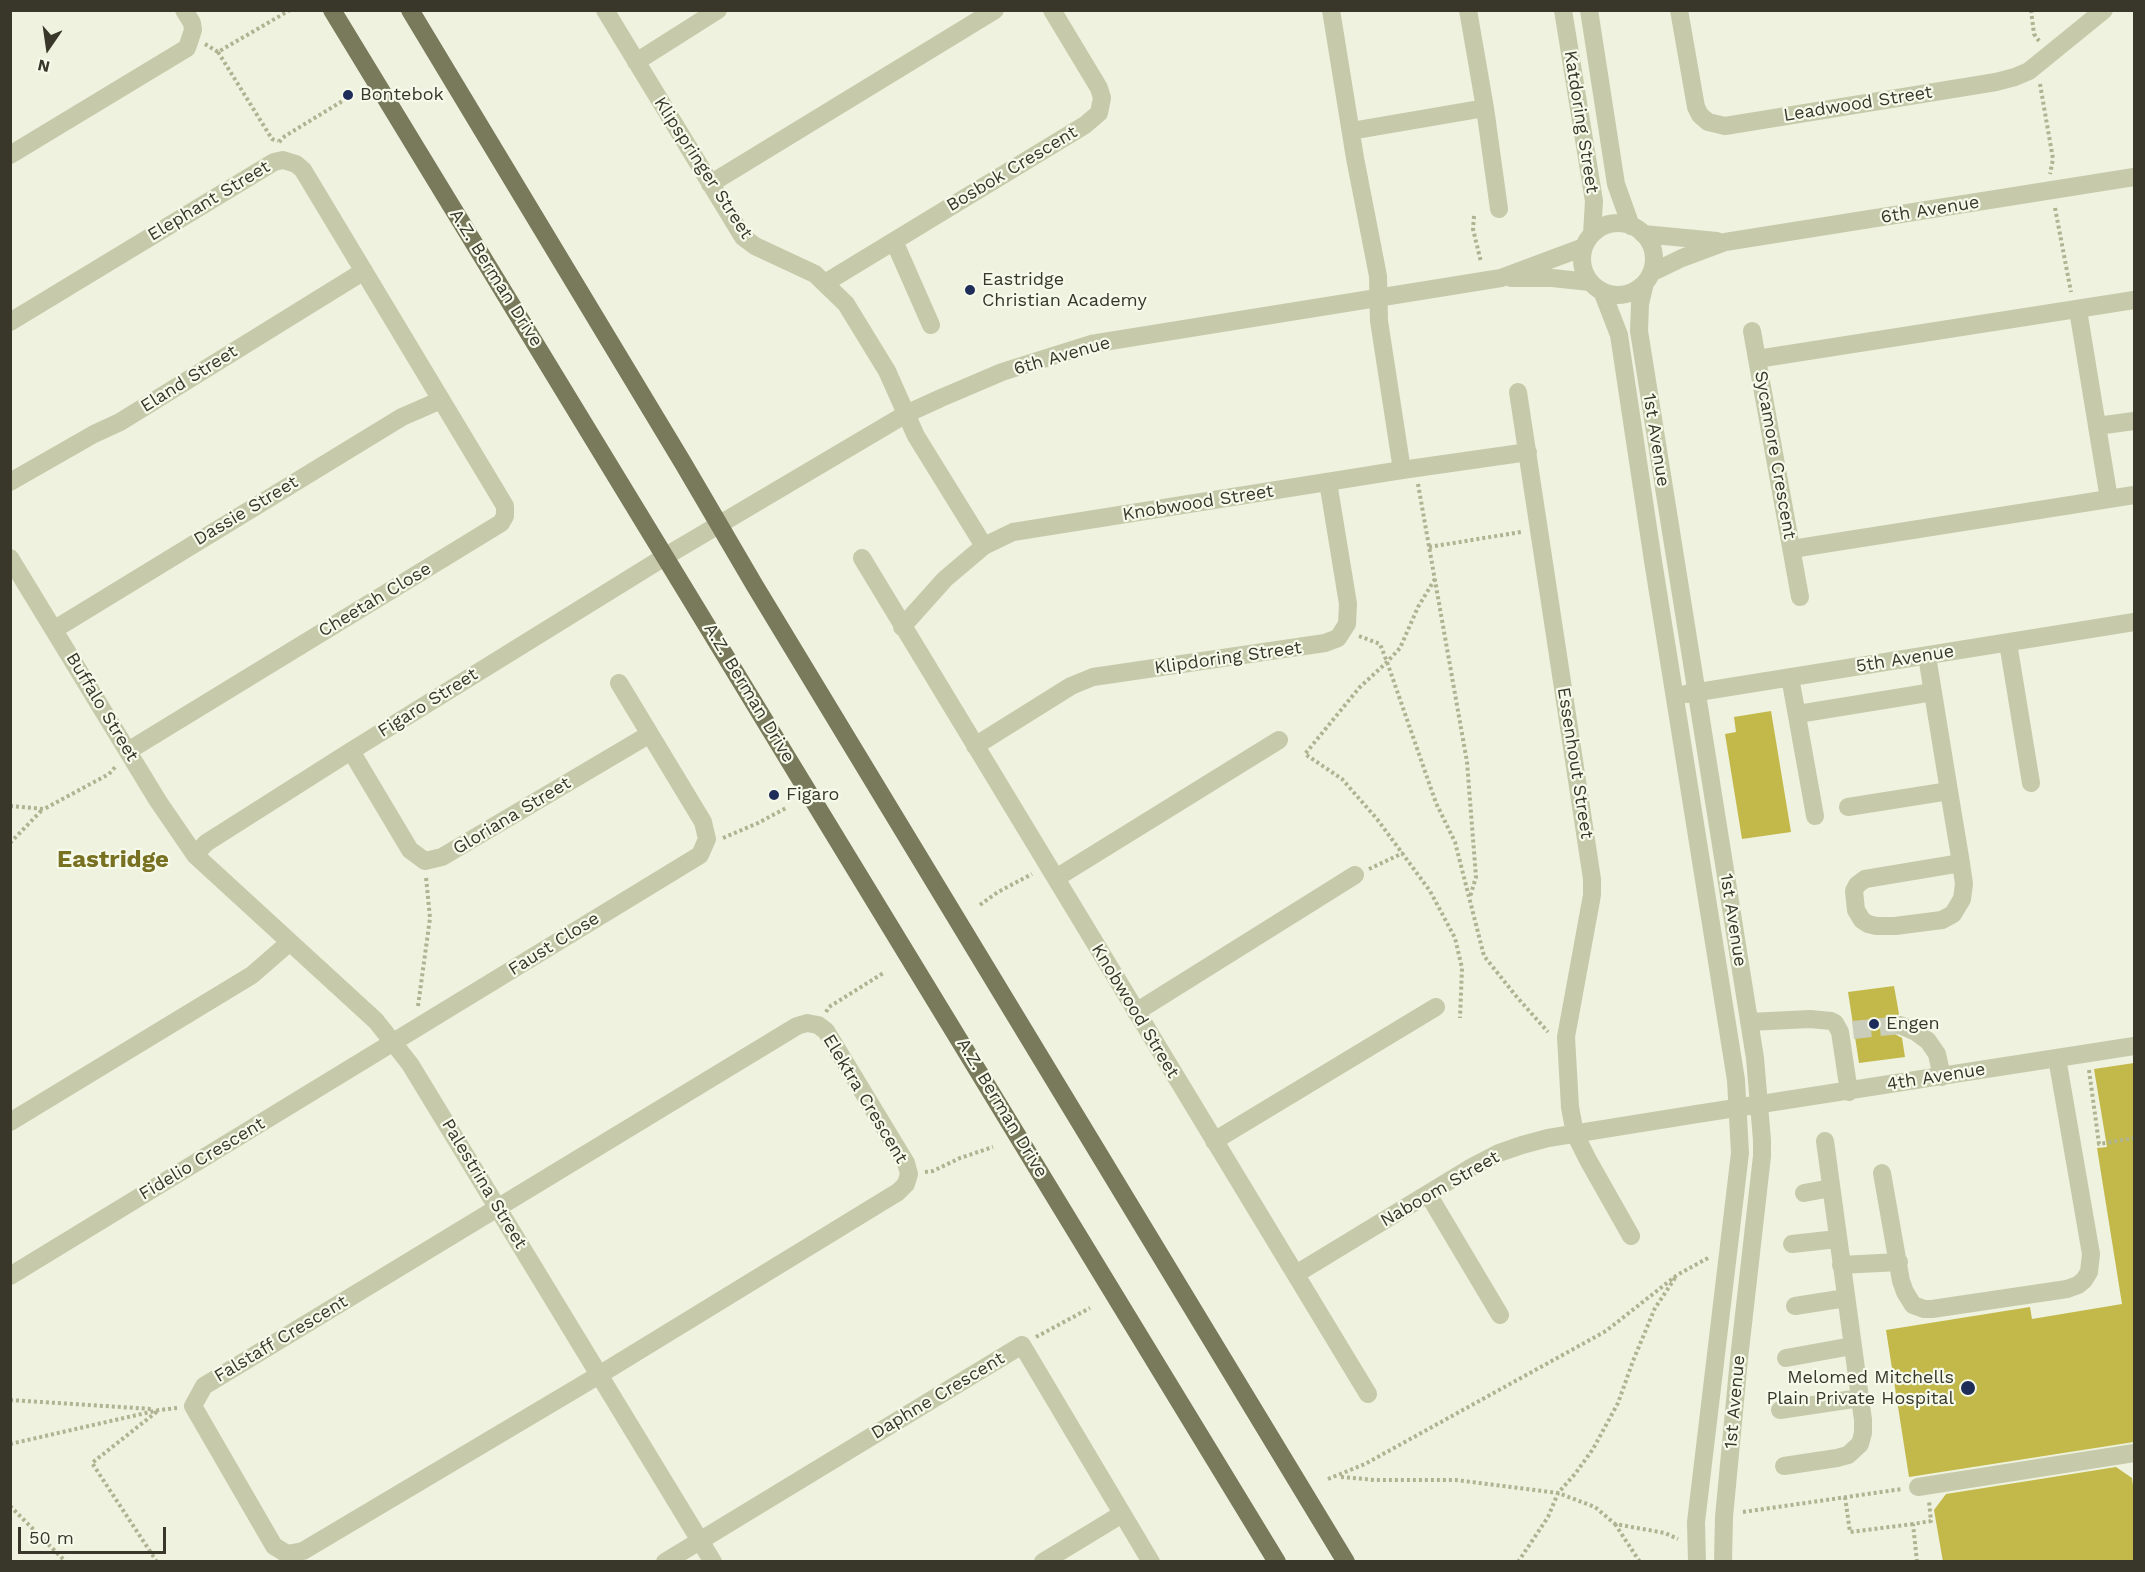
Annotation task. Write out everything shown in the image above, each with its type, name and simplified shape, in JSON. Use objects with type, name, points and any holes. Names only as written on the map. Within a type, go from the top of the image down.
[{"type":"main road","name":"A.Z. Berman Drive","points":[[332,10],[1277,1562]]},
{"type":"main road","points":[[410,10],[1346,1562]]},
{"type":"street","points":[[10,155],[187,48],[192,36],[192,23],[184,10]]},
{"type":"street","name":"Klipspringer Street","points":[[605,10],[743,237],[755,246],[815,274],[846,304],[887,371],[916,436],[984,546]]},
{"type":"street","points":[[636,62],[718,10]]},
{"type":"street","points":[[710,184],[995,10]]},
{"type":"street","name":"Bosbok Crescent","points":[[825,284],[1085,125],[1099,113],[1102,98],[1099,88],[1052,10]]},
{"type":"street","points":[[1331,10],[1378,276],[1378,321],[1409,469]]},
{"type":"street","points":[[1468,10],[1499,209]]},
{"type":"street","name":"Katdoring Street","points":[[1563,10],[1594,201],[1588,240]]},
{"type":"street","name":"Katdoring Street","points":[[1589,10],[1616,184],[1637,230]]},
{"type":"street","name":"Leadwood Street","points":[[1679,10],[1696,107],[1700,115],[1716,126],[1996,82],[2015,77],[2049,55],[2104,10]]},
{"type":"street","points":[[1351,131],[1485,108]]},
{"type":"street","name":"Elephant Street","points":[[10,322],[274,162],[283,160],[296,164],[303,170],[441,400]]},
{"type":"street","name":"6th Avenue","points":[[1648,278],[1674,261],[1725,242],[2134,177]]},
{"type":"street","points":[[1620,223],[1637,230],[1650,243],[1653,253],[1648,278],[1637,290],[1622,295],[1612,295],[1596,287],[1582,263],[1588,240],[1600,228],[1610,224],[1620,223]]},
{"type":"street","name":"6th Avenue","points":[[1637,230],[1725,242]]},
{"type":"street","name":"6th Avenue","points":[[1501,278],[1588,240]]},
{"type":"street","points":[[894,241],[931,325]]},
{"type":"street","name":"Eland Street","points":[[10,482],[94,434],[120,422],[364,271]]},
{"type":"street","name":"6th Avenue","points":[[666,556],[906,414],[1002,372],[1091,344],[1501,278],[1552,278],[1596,287]]},
{"type":"street","name":"1st Avenue","points":[[1648,278],[1640,304],[1639,331],[1755,1058],[1760,1105],[1762,1156],[1738,1359],[1724,1523],[1723,1562]]},
{"type":"street","name":"1st Avenue","points":[[1596,287],[1619,335],[1736,1080],[1740,1153],[1696,1522],[1697,1562]]},
{"type":"street","name":"Sycamore Crescent","points":[[2134,300],[2075,304],[1757,359],[1791,549],[2134,495]]},
{"type":"street","points":[[2075,304],[2109,499]]},
{"type":"street","points":[[1752,332],[1757,359]]},
{"type":"street","name":"Essenhout Street","points":[[1518,392],[1592,879],[1592,895],[1566,1037],[1570,1107],[1575,1134],[1587,1160],[1631,1236]]},
{"type":"street","name":"Dassie Street","points":[[55,629],[402,417],[441,400]]},
{"type":"street","name":"Cheetah Close","points":[[128,751],[501,523],[505,516],[505,506],[441,400]]},
{"type":"street","points":[[2097,426],[2134,421]]},
{"type":"street","name":"Knobwood Street","points":[[902,627],[945,579],[984,546],[1013,532],[1528,452]]},
{"type":"street","name":"Klipdoring Street","points":[[975,746],[1071,686],[1093,677],[1325,643],[1338,638],[1347,624],[1348,604],[1328,482]]},
{"type":"street","points":[[1791,549],[1800,597]]},
{"type":"street","name":"Figaro Street","points":[[195,855],[206,843],[666,556]]},
{"type":"street","name":"Buffalo Street","points":[[10,558],[174,826],[195,855]]},
{"type":"street","name":"Knobwood Street","points":[[862,558],[1368,1394]]},
{"type":"street","name":"5th Avenue","points":[[1675,696],[2134,622]]},
{"type":"street","points":[[2008,643],[2031,783]]},
{"type":"street","points":[[1927,656],[1961,863],[1964,884],[1958,909],[1942,920],[1885,927],[1868,924],[1862,920],[1856,910],[1854,891],[1857,885],[1865,879],[1961,863]]},
{"type":"street","points":[[1790,677],[1815,816]]},
{"type":"street","points":[[619,683],[703,822],[707,839]]},
{"type":"street","points":[[1798,714],[1933,692]]},
{"type":"street","name":"Gloriana Street","points":[[425,861],[442,857],[650,734]]},
{"type":"street","points":[[1052,872],[1279,740]]},
{"type":"street","points":[[351,751],[410,850],[425,861]]},
{"type":"street","points":[[1848,807],[1949,791]]},
{"type":"street","name":"Faust Close","points":[[393,1042],[700,855],[707,839]]},
{"type":"street","name":"Palestrina Street","points":[[195,855],[376,1021],[410,1064],[713,1562]]},
{"type":"street","points":[[1136,1012],[1355,875]]},
{"type":"street","points":[[10,1122],[252,975],[290,942]]},
{"type":"street","points":[[1214,1141],[1436,1007]]},
{"type":"street","points":[[1749,1022],[1822,1020],[1835,1023],[1847,1031],[1849,1092]]},
{"type":"street","name":"Elektra Crescent","points":[[498,1207],[797,1026],[807,1023],[818,1025],[826,1031],[906,1163],[909,1174],[906,1184],[898,1192],[599,1375]]},
{"type":"street","points":[[1900,1025],[1917,1032],[1928,1041],[1937,1054],[1942,1077]]},
{"type":"street","name":"Fidelio Crescent","points":[[10,1276],[393,1042]]},
{"type":"street","name":"4th Avenue","points":[[1737,1108],[2134,1046]]},
{"type":"street","points":[[1882,1173],[1901,1281],[1909,1301],[1919,1308],[1932,1309],[2067,1289],[2078,1285],[2084,1280],[2091,1265],[2088,1235],[2057,1058]]},
{"type":"street","name":"Naboom Street","points":[[1296,1274],[1498,1153],[1548,1138],[1737,1108]]},
{"type":"street","points":[[1784,1466],[1848,1455],[1860,1444],[1863,1433],[1825,1141]]},
{"type":"street","points":[[1804,1193],[1831,1188]]},
{"type":"street","points":[[1428,1194],[1500,1315]]},
{"type":"street","name":"Falstaff Crescent","points":[[193,1406],[204,1386],[498,1207]]},
{"type":"street","points":[[1792,1244],[1837,1239]]},
{"type":"street","points":[[1841,1265],[1899,1262]]},
{"type":"street","points":[[1796,1306],[1846,1298]]},
{"type":"street","name":"Daphne Crescent","points":[[665,1562],[1022,1345],[1151,1562]]},
{"type":"street","points":[[1786,1358],[1852,1346]]},
{"type":"street","points":[[193,1406],[274,1546],[287,1554],[303,1551],[599,1375]]},
{"type":"street","points":[[1779,1410],[1860,1398]]},
{"type":"street","points":[[1922,1486],[2134,1453]]},
{"type":"street","points":[[1043,1562],[1122,1514]]},
{"type":"path","points":[[218,52],[290,10]]},
{"type":"path","points":[[2031,10],[2034,34],[2049,55]]},
{"type":"path","points":[[192,36],[218,52],[272,139],[278,141]]},
{"type":"path","points":[[2038,76],[2053,159],[2050,176]]},
{"type":"path","points":[[278,141],[354,94]]},
{"type":"path","points":[[278,141],[283,160]]},
{"type":"path","points":[[2054,202],[2075,304]]},
{"type":"path","points":[[1474,216],[1473,229],[1482,264]]},
{"type":"path","points":[[1409,469],[1436,579],[1467,762],[1476,877],[1470,899]]},
{"type":"path","points":[[1429,547],[1539,529]]},
{"type":"path","points":[[1436,579],[1418,607],[1400,648],[1359,687],[1305,754],[1342,779],[1377,819],[1430,891],[1455,938],[1462,968],[1460,1018]]},
{"type":"path","points":[[1380,644],[1436,803],[1455,842],[1484,956],[1551,1034]]},
{"type":"path","points":[[10,843],[44,809],[109,774],[128,751]]},
{"type":"path","points":[[10,806],[44,809]]},
{"type":"path","points":[[707,839],[726,837],[786,808]]},
{"type":"path","points":[[1355,875],[1402,854]]},
{"type":"path","points":[[413,1031],[426,959],[430,918],[425,861]]},
{"type":"path","points":[[980,905],[998,892],[1052,872]]},
{"type":"path","points":[[818,1025],[829,1007],[885,972]]},
{"type":"path","points":[[2089,1068],[2099,1144],[2134,1138]]},
{"type":"path","points":[[909,1174],[933,1171],[993,1146]]},
{"type":"path","points":[[1328,1479],[1432,1428],[1606,1331],[1677,1275],[1714,1254]]},
{"type":"path","points":[[1518,1562],[1548,1516],[1558,1493],[1593,1449],[1618,1402],[1655,1308],[1677,1275]]},
{"type":"path","points":[[1022,1345],[1090,1308]]},
{"type":"path","points":[[10,1401],[159,1410]]},
{"type":"path","points":[[10,1444],[159,1410],[193,1406]]},
{"type":"path","points":[[157,1562],[92,1463],[159,1410]]},
{"type":"path","points":[[1338,1476],[1375,1480],[1456,1480],[1558,1493],[1595,1507],[1615,1524],[1640,1562]]},
{"type":"path","points":[[1738,1512],[1922,1486],[1931,1521],[1850,1532],[1845,1497]]},
{"type":"path","points":[[10,1506],[66,1562]]},
{"type":"path","points":[[1615,1524],[1665,1533],[1682,1541]]},
{"type":"path","points":[[1912,1524],[1917,1562]]},
{"type":"building","points":[[1771,711],[1791,832],[1742,839],[1725,734],[1736,732],[1734,717]]},
{"type":"building","points":[[1894,986],[1899,1014],[1890,1020],[1889,1027],[1891,1032],[1902,1038],[1905,1057],[1859,1063],[1848,992]]},
{"type":"building","points":[[2134,1063],[2134,1442],[1909,1477],[1886,1330],[2030,1307],[2032,1319],[2122,1304],[2097,1148],[2107,1147],[2094,1069]]},
{"type":"building","points":[[2116,1467],[2132,1478],[2134,1562],[1943,1562],[1934,1510],[1946,1494]]},
{"type":"tunnel","points":[[1853,1030],[1900,1025]]},
{"type":"place","name":"Bontebok","points":[[348,95]]},
{"type":"place","name":"Eastridge Christian Academy","points":[[970,290]]},
{"type":"place","name":"Figaro","points":[[774,795]]},
{"type":"place","name":"Engen","points":[[1874,1024]]},
{"type":"place","name":"Melomed Mitchells Plain Private Hospital","points":[[1968,1388]]},
{"type":"district","name":"Eastridge","points":[[113,860]]}]
